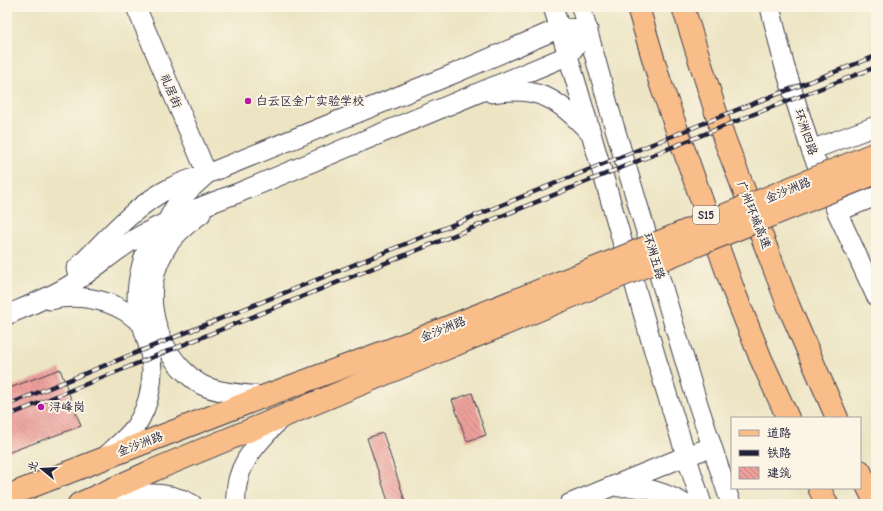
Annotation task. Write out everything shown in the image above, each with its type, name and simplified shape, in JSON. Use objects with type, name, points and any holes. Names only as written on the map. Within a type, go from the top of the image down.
[{"type":"main road","name":"S15","points":[[638,7],[660,82],[733,289],[761,359],[788,417]]},
{"type":"main road","name":"广州环城高速","points":[[683,7],[732,159],[789,307],[813,366],[837,417]]},
{"type":"main road","name":"金沙洲路","points":[[80,504],[154,470],[285,414],[422,348],[620,258],[876,154]]},
{"type":"main road","name":"金沙洲路","points":[[7,496],[265,396],[422,348],[616,278],[876,173]]},
{"type":"main road","points":[[820,489],[827,504]]},
{"type":"street","name":"礼居街","points":[[136,7],[207,174]]},
{"type":"street","points":[[553,7],[569,55],[649,335],[702,504]]},
{"type":"street","name":"环洲五路","points":[[581,7],[618,136],[712,447],[731,504]]},
{"type":"street","name":"环洲四路","points":[[770,7],[784,64],[811,150],[876,296]]},
{"type":"street","points":[[33,304],[68,276],[120,224],[144,204],[171,187],[207,174],[453,74],[560,28],[588,29]]},
{"type":"street","points":[[7,315],[33,304],[70,285],[138,237],[198,207],[238,193],[569,55],[588,29]]},
{"type":"street","points":[[453,74],[463,98]]},
{"type":"street","points":[[463,98],[501,92],[533,92],[562,106],[591,134]]},
{"type":"street","points":[[811,150],[876,126]]},
{"type":"street","points":[[102,459],[126,438],[135,427],[144,412],[148,400],[152,362],[137,298],[138,282],[148,249],[155,234],[166,222],[176,205],[190,189],[207,174]]},
{"type":"street","points":[[238,193],[185,226],[173,238],[165,250],[154,276],[152,304],[158,331],[164,344],[176,363],[192,379],[203,386],[222,391],[265,396]]},
{"type":"street","points":[[838,212],[876,196]]},
{"type":"street","points":[[33,304],[58,298],[88,298],[114,305],[142,324]]},
{"type":"street","points":[[236,504],[235,495],[238,477],[245,460],[257,444],[285,414]]},
{"type":"street","points":[[569,504],[686,456],[712,447]]},
{"type":"street","points":[[605,489],[635,486],[671,496],[685,504]]},
{"type":"street","points":[[80,504],[132,494],[170,496],[192,504]]},
{"type":"building","name":"浔峰岗","points":[[60,369],[81,426],[7,453],[7,389]]},
{"type":"building","points":[[472,393],[486,435],[467,441],[452,400]]},
{"type":"building","points":[[383,433],[406,504],[389,504],[367,438]]},
{"type":"railway","points":[[7,405],[739,109],[876,56]]},
{"type":"railway","points":[[7,416],[754,114],[876,67]]},
{"type":"place","name":"白云区金广实验学校","points":[[248,101]]},
{"type":"place","name":"浔峰岗","points":[[41,407]]}]
